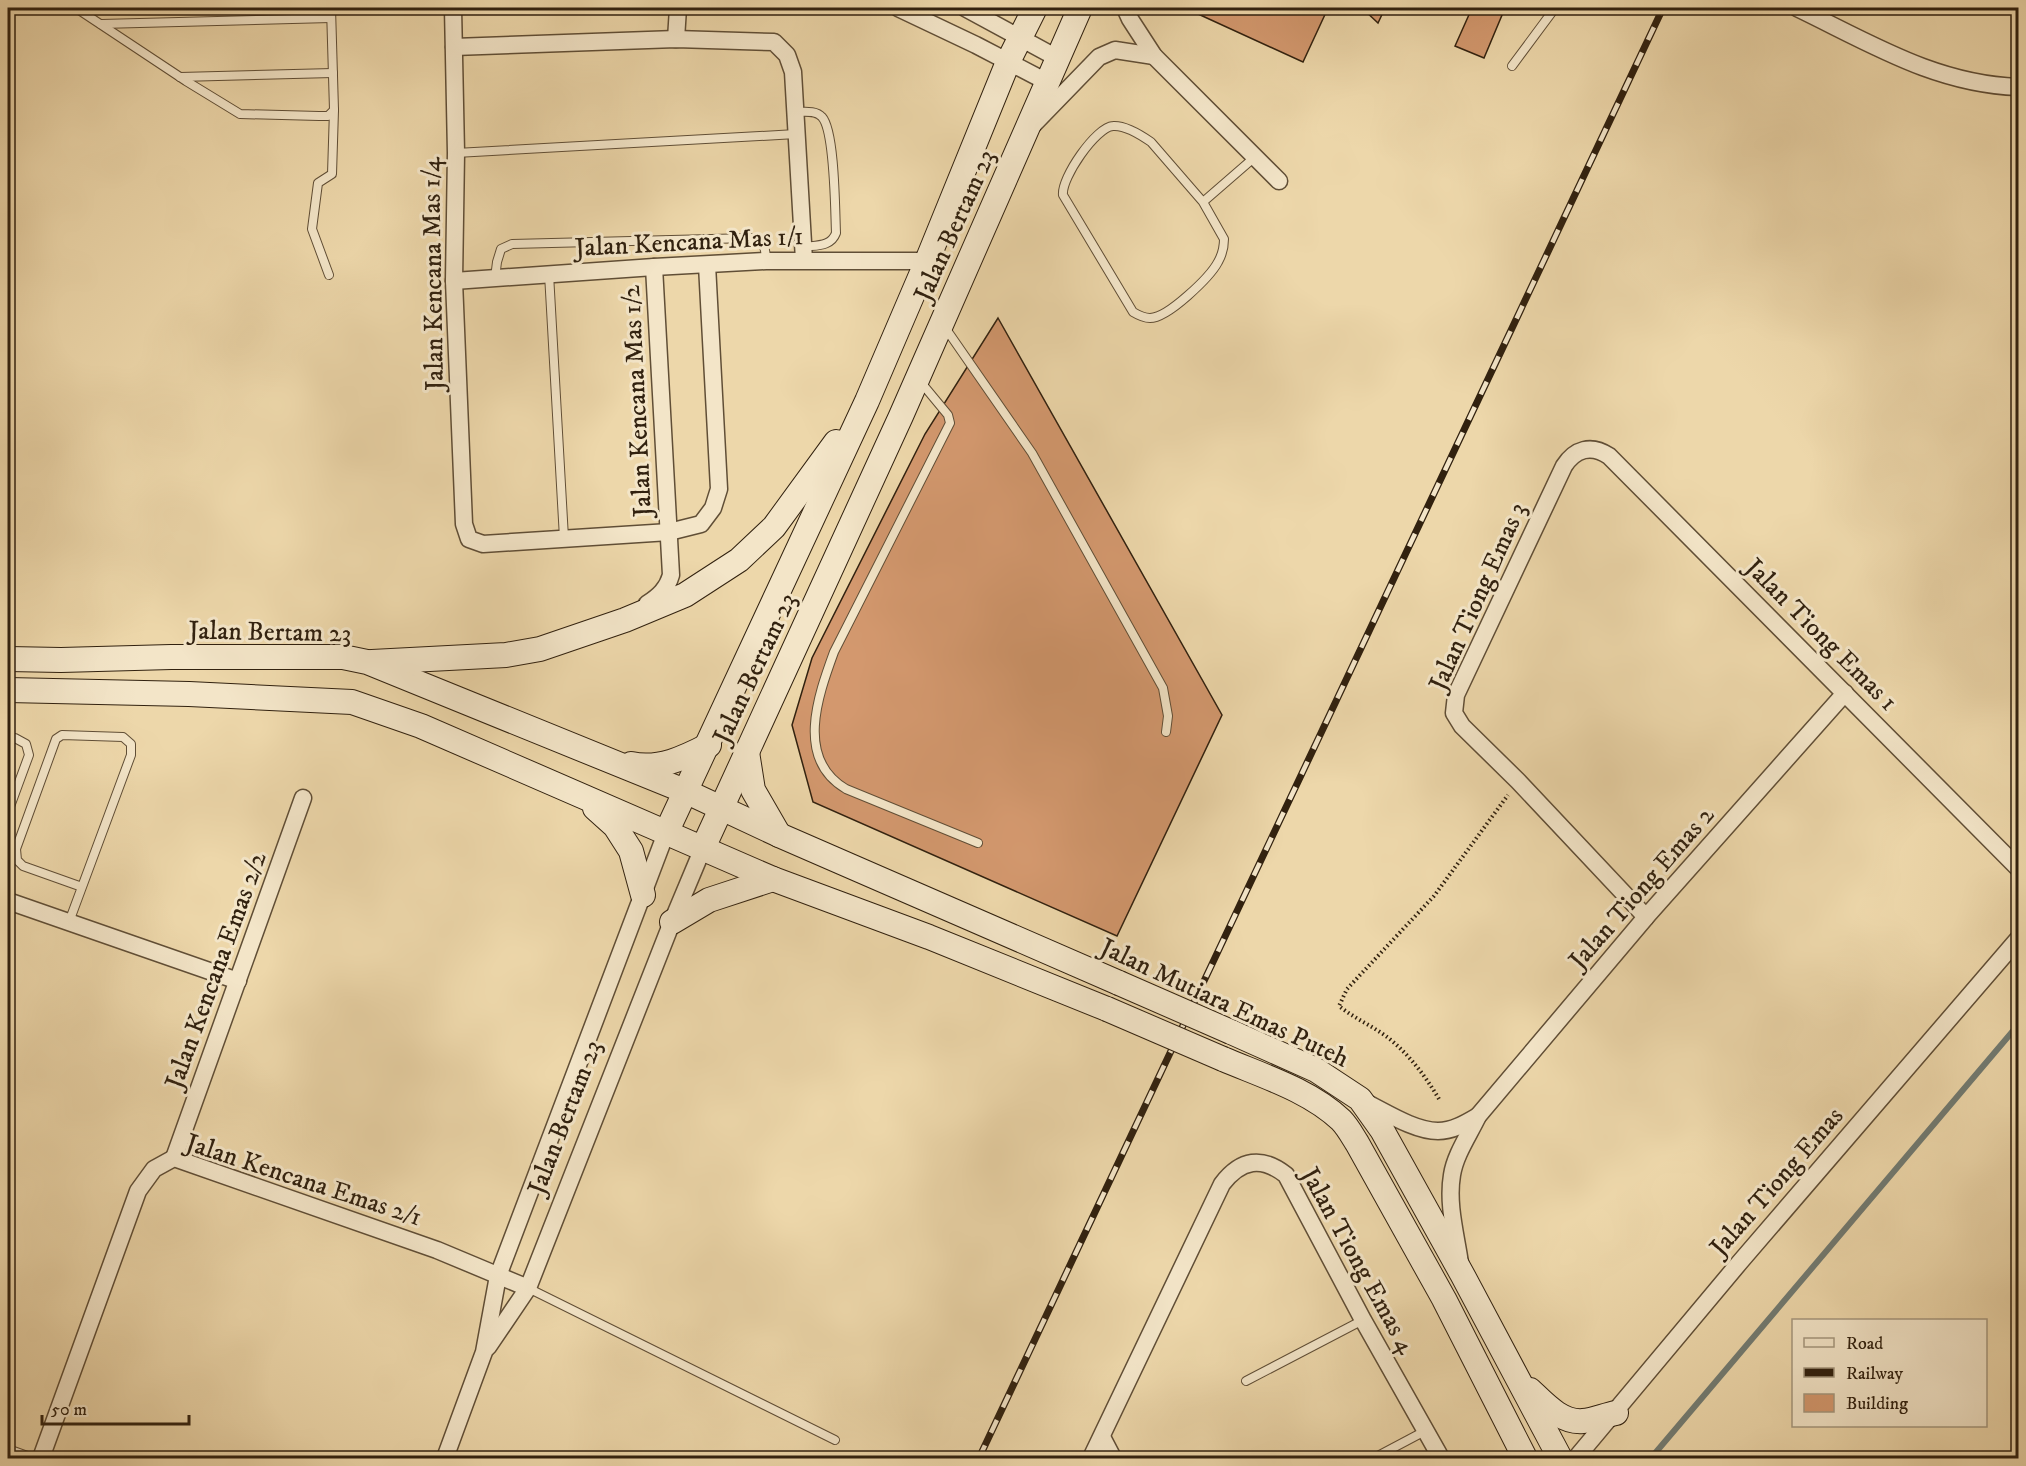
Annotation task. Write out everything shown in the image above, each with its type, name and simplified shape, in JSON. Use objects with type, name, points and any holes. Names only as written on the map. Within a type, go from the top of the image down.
[{"type":"street","name":"Jalan Kencana Mas 1/4","points":[[453,8],[456,153],[454,281],[464,524],[469,539],[483,544],[564,538]]},
{"type":"street","points":[[676,39],[678,8]]},
{"type":"street","points":[[898,8],[1047,82]]},
{"type":"street","points":[[965,8],[1059,58]]},
{"type":"street","name":"Jalan Bertam 23","points":[[446,1458],[484,1352],[498,1275],[666,833],[709,745],[867,401],[1008,62],[1035,8]]},
{"type":"street","name":"Jalan Bertam 23","points":[[484,1352],[528,1288],[703,848],[901,416],[1080,8]]},
{"type":"street","points":[[1125,8],[1154,56],[1279,181]]},
{"type":"street","points":[[1797,8],[1826,14],[1894,56],[1932,71],[1968,82],[2019,87]]},
{"type":"street","points":[[454,47],[676,39],[774,42],[787,55],[793,72],[804,254]]},
{"type":"street","points":[[1028,130],[1099,57],[1115,50],[1154,56]]},
{"type":"street","name":"Jalan Kencana Mas 1/1","points":[[454,281],[766,261],[804,254],[927,261]]},
{"type":"street","name":"Jalan Kencana Mas 1/2","points":[[669,532],[700,524],[713,508],[719,489],[707,265]]},
{"type":"street","name":"Jalan Kencana Mas 1/2","points":[[624,621],[657,597],[668,585],[671,575],[654,267]]},
{"type":"street","points":[[367,662],[506,655],[540,649],[624,621],[685,595],[739,560],[774,527],[867,401]]},
{"type":"street","name":"Jalan Tiong Emas 1","points":[[1584,449],[1602,451],[1609,456],[2019,868]]},
{"type":"street","name":"Jalan Tiong Emas 3","points":[[1584,449],[1570,458],[1564,466],[1456,695],[1454,713],[1462,726],[1518,781],[1646,917]]},
{"type":"street","points":[[564,538],[669,532]]},
{"type":"street","name":"Jalan Bertam 23","points":[[8,659],[343,657],[367,662],[687,792]]},
{"type":"street","points":[[8,690],[189,694],[352,702],[421,726],[666,833]]},
{"type":"street","name":"Jalan Tiong Emas 2","points":[[1462,1274],[1451,1202],[1452,1175],[1459,1154],[1478,1116],[1646,917],[1845,693]]},
{"type":"street","points":[[605,759],[646,767],[683,759],[709,745]]},
{"type":"street","points":[[747,752],[753,790],[779,835]]},
{"type":"street","name":"Jalan Mutiara Emas Puteh","points":[[687,792],[779,835],[1316,1070],[1360,1099],[1382,1130],[1520,1380],[1560,1458]]},
{"type":"street","name":"Jalan Kencana Emas 2/2","points":[[174,1158],[303,798]]},
{"type":"street","points":[[586,799],[615,826],[631,850],[643,895]]},
{"type":"street","name":"Jalan Mutiara Emas Puteh","points":[[666,833],[773,879],[929,937],[1107,1009],[1306,1095],[1325,1106],[1343,1122],[1357,1143],[1444,1299],[1525,1458]]},
{"type":"street","points":[[672,922],[709,900],[773,879]]},
{"type":"street","points":[[8,901],[238,981]]},
{"type":"street","name":"Jalan Tiong Emas","points":[[1576,1458],[1740,1262],[2019,939]]},
{"type":"street","name":"Jalan Tiong Emas 2","points":[[1360,1099],[1415,1126],[1438,1131],[1456,1128],[1478,1116]]},
{"type":"street","name":"Jalan Kencana Emas 2/1","points":[[41,1458],[138,1191],[154,1169],[174,1158],[437,1250],[528,1288]]},
{"type":"street","name":"Jalan Tiong Emas 4","points":[[1091,1458],[1222,1184],[1230,1173],[1243,1165],[1258,1162],[1276,1167],[1286,1175],[1363,1320],[1441,1458]]},
{"type":"street","points":[[1520,1380],[1551,1410],[1568,1419],[1582,1421],[1616,1413]]},
{"type":"street","points":[[1102,1437],[1113,1458]]},
{"type":"lane","points":[[76,8],[240,114],[328,116],[334,110]]},
{"type":"lane","points":[[329,275],[312,229],[318,183],[332,174],[334,110],[331,8]]},
{"type":"lane","points":[[1512,66],[1555,8]]},
{"type":"lane","points":[[101,24],[331,18]]},
{"type":"lane","points":[[180,77],[333,73]]},
{"type":"lane","points":[[795,112],[815,112],[821,116],[826,123],[831,152],[836,233],[829,244],[804,254]]},
{"type":"lane","points":[[1118,126],[1142,135],[1151,142],[1203,202],[1224,239],[1218,262],[1181,302],[1168,312],[1152,318],[1139,316],[1133,312],[1062,191],[1076,162],[1098,133],[1105,128],[1118,126]]},
{"type":"lane","points":[[456,153],[796,134]]},
{"type":"lane","points":[[1203,202],[1256,156]]},
{"type":"lane","points":[[495,278],[501,249],[512,243],[751,238],[757,239],[765,247],[766,261]]},
{"type":"lane","points":[[549,274],[564,538]]},
{"type":"lane","points":[[942,323],[1032,453],[1163,688],[1168,716],[1166,732]]},
{"type":"lane","points":[[917,378],[948,415],[950,423],[834,652],[822,684],[816,709],[816,747],[826,774],[835,783],[978,843]]},
{"type":"lane","points":[[69,922],[82,888],[131,755],[131,744],[123,737],[62,735],[56,739],[16,849],[17,860],[23,866],[82,888]]},
{"type":"lane","points":[[8,739],[15,738],[26,744],[29,755],[8,812]]},
{"type":"lane","points":[[528,1288],[836,1440]]},
{"type":"lane","points":[[1246,1381],[1363,1320]]},
{"type":"lane","points":[[1374,1458],[1425,1431]]},
{"type":"lane","points":[[8,1449],[33,1458]]},
{"type":"path","points":[[1439,1099],[1423,1072],[1390,1039],[1339,1006],[1347,989],[1434,896],[1518,781]]},
{"type":"building","points":[[1185,8],[1328,8],[1303,62]]},
{"type":"building","points":[[1362,8],[1385,8],[1378,23]]},
{"type":"building","points":[[1472,8],[1505,8],[1484,58],[1455,46]]},
{"type":"building","points":[[998,318],[1222,715],[1117,936],[813,802],[792,725],[812,658],[925,434]]},
{"type":"waterway","points":[[1651,1458],[2018,1025]]},
{"type":"railway","points":[[979,1458],[1663,8]]}]
